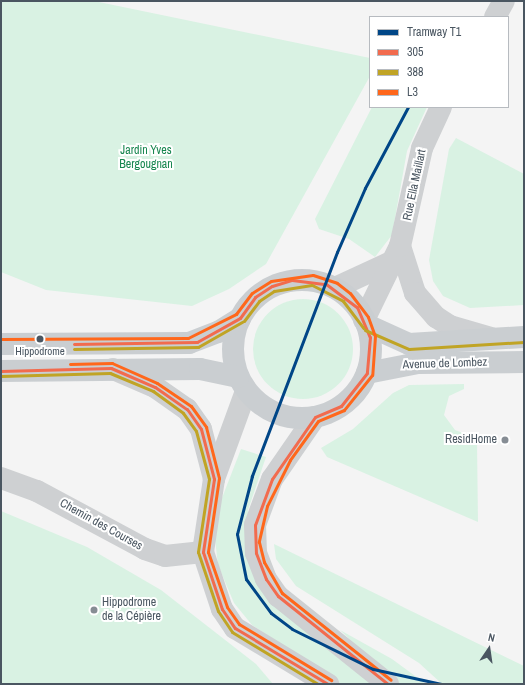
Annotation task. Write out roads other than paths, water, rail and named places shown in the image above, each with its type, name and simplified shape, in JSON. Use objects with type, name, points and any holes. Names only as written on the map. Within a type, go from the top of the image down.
[{"type":"main road","points":[[1,371],[111,368],[200,369],[242,384],[277,414],[316,417],[341,406],[367,373],[371,349],[366,322],[347,297],[335,288],[312,280],[272,286],[255,297],[240,318],[232,343],[242,384]]},
{"type":"main road","points":[[1,344],[189,343],[218,332],[240,318]]},
{"type":"main road","name":"Avenue de Lombez","points":[[366,322],[409,344],[524,337]]},
{"type":"main road","name":"Avenue de Lombez","points":[[367,373],[418,363],[524,362]]},
{"type":"street","points":[[496,16],[504,1]]},
{"type":"street","name":"Rue Ella Maillart","points":[[366,322],[395,255],[422,148],[441,108]]},
{"type":"street","points":[[335,288],[395,255],[415,293],[436,317],[450,326],[493,338]]},
{"type":"street","points":[[111,368],[155,387],[187,409],[200,429],[214,479]]},
{"type":"street","points":[[242,384],[214,479],[203,552],[222,609],[235,628],[328,684]]},
{"type":"street","points":[[316,417],[272,479],[256,524],[256,553],[266,579],[278,596],[388,684]]},
{"type":"street","name":"Chemin des Courses","points":[[1,478],[37,491],[146,549],[165,556],[203,552]]},
{"type":"tram line","name":"T1","points":[[407,108],[365,188],[337,252],[252,476],[237,534],[246,579],[271,613],[292,629],[373,669],[441,684]]},
{"type":"place","name":"Hippodrome","points":[[40,339]]},
{"type":"place","name":"ResidHome","points":[[505,440]]},
{"type":"place","name":"Hippodrome de la Cépière","points":[[94,610]]},
{"type":"park label","name":"Jardin Yves Bergougnan","points":[[146,158]]}]
